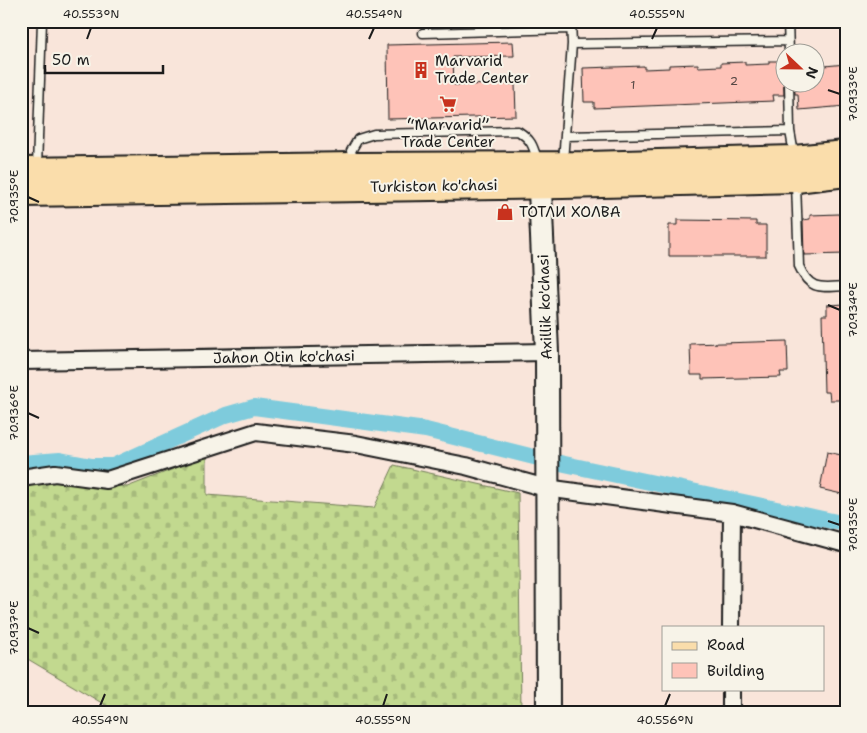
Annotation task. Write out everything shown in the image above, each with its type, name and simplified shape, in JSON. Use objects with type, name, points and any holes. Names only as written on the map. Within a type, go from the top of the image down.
[{"type":"main road","name":"Turkiston ko'chasi","points":[[795,169],[846,154]]},
{"type":"main road","name":"Turkiston ko'chasi","points":[[29,171],[354,166],[551,175]]},
{"type":"main road","name":"Turkiston ko'chasi","points":[[21,193],[551,175],[795,169],[846,173]]},
{"type":"street","name":"Axillik ko'chasi","points":[[546,484],[551,175]]},
{"type":"street","name":"Jahon Otin ko'chasi","points":[[21,362],[547,352]]},
{"type":"street","points":[[21,478],[55,473],[107,480],[256,432],[356,444],[546,484],[732,513],[846,544]]},
{"type":"street","points":[[546,484],[548,712]]},
{"type":"street","points":[[731,626],[732,513]]},
{"type":"street","points":[[731,690],[731,712]]},
{"type":"lane","points":[[29,171],[42,21]]},
{"type":"lane","points":[[572,44],[788,41],[788,21]]},
{"type":"lane","points":[[423,33],[571,25],[572,44],[566,136],[551,175]]},
{"type":"lane","points":[[789,92],[799,266],[804,278],[816,287],[846,286]]},
{"type":"lane","points":[[354,166],[351,151],[358,139],[374,134],[518,131],[529,138],[551,175]]},
{"type":"lane","points":[[566,136],[790,131]]},
{"type":"green space","points":[[207,456],[207,495],[374,508],[394,465],[518,493],[521,712],[117,712],[21,655],[21,487],[62,479],[127,487]]},
{"type":"building","name":"Marvarid Trade Center","points":[[513,42],[514,56],[453,57],[454,85],[515,84],[516,116],[388,119],[387,45]]},
{"type":"building","points":[[769,61],[774,61],[774,92],[784,92],[784,95],[773,95],[774,101],[594,108],[594,102],[584,102],[583,68],[644,66],[644,69],[669,68],[669,65],[698,64],[698,67],[721,66],[721,63],[745,62],[745,65],[769,64]]},
{"type":"building","points":[[846,64],[846,106],[799,110],[798,94],[795,94],[795,92],[824,92],[824,66]]},
{"type":"building","points":[[839,214],[840,220],[846,220],[846,254],[804,255],[803,220],[810,219],[810,215]]},
{"type":"building","points":[[677,220],[756,221],[756,225],[766,225],[766,256],[669,256],[669,225],[677,225]]},
{"type":"building","points":[[846,304],[846,400],[830,400],[829,392],[824,392],[822,315],[827,315],[827,305]]},
{"type":"building","points":[[787,341],[788,372],[780,372],[781,377],[702,379],[702,375],[691,375],[690,344]]},
{"type":"building","points":[[827,452],[846,456],[846,495],[820,489]]},
{"type":"waterway","points":[[21,463],[60,460],[92,466],[113,466],[226,415],[254,407],[426,430],[546,460],[846,524]]},
{"type":"place","name":"Marvarid Trade Center","points":[[421,70]]},
{"type":"place","name":"“Marvarid” Trade Center","points":[[448,104]]},
{"type":"place","name":"ТОТЛИ ХОЛВА","points":[[505,212]]}]
